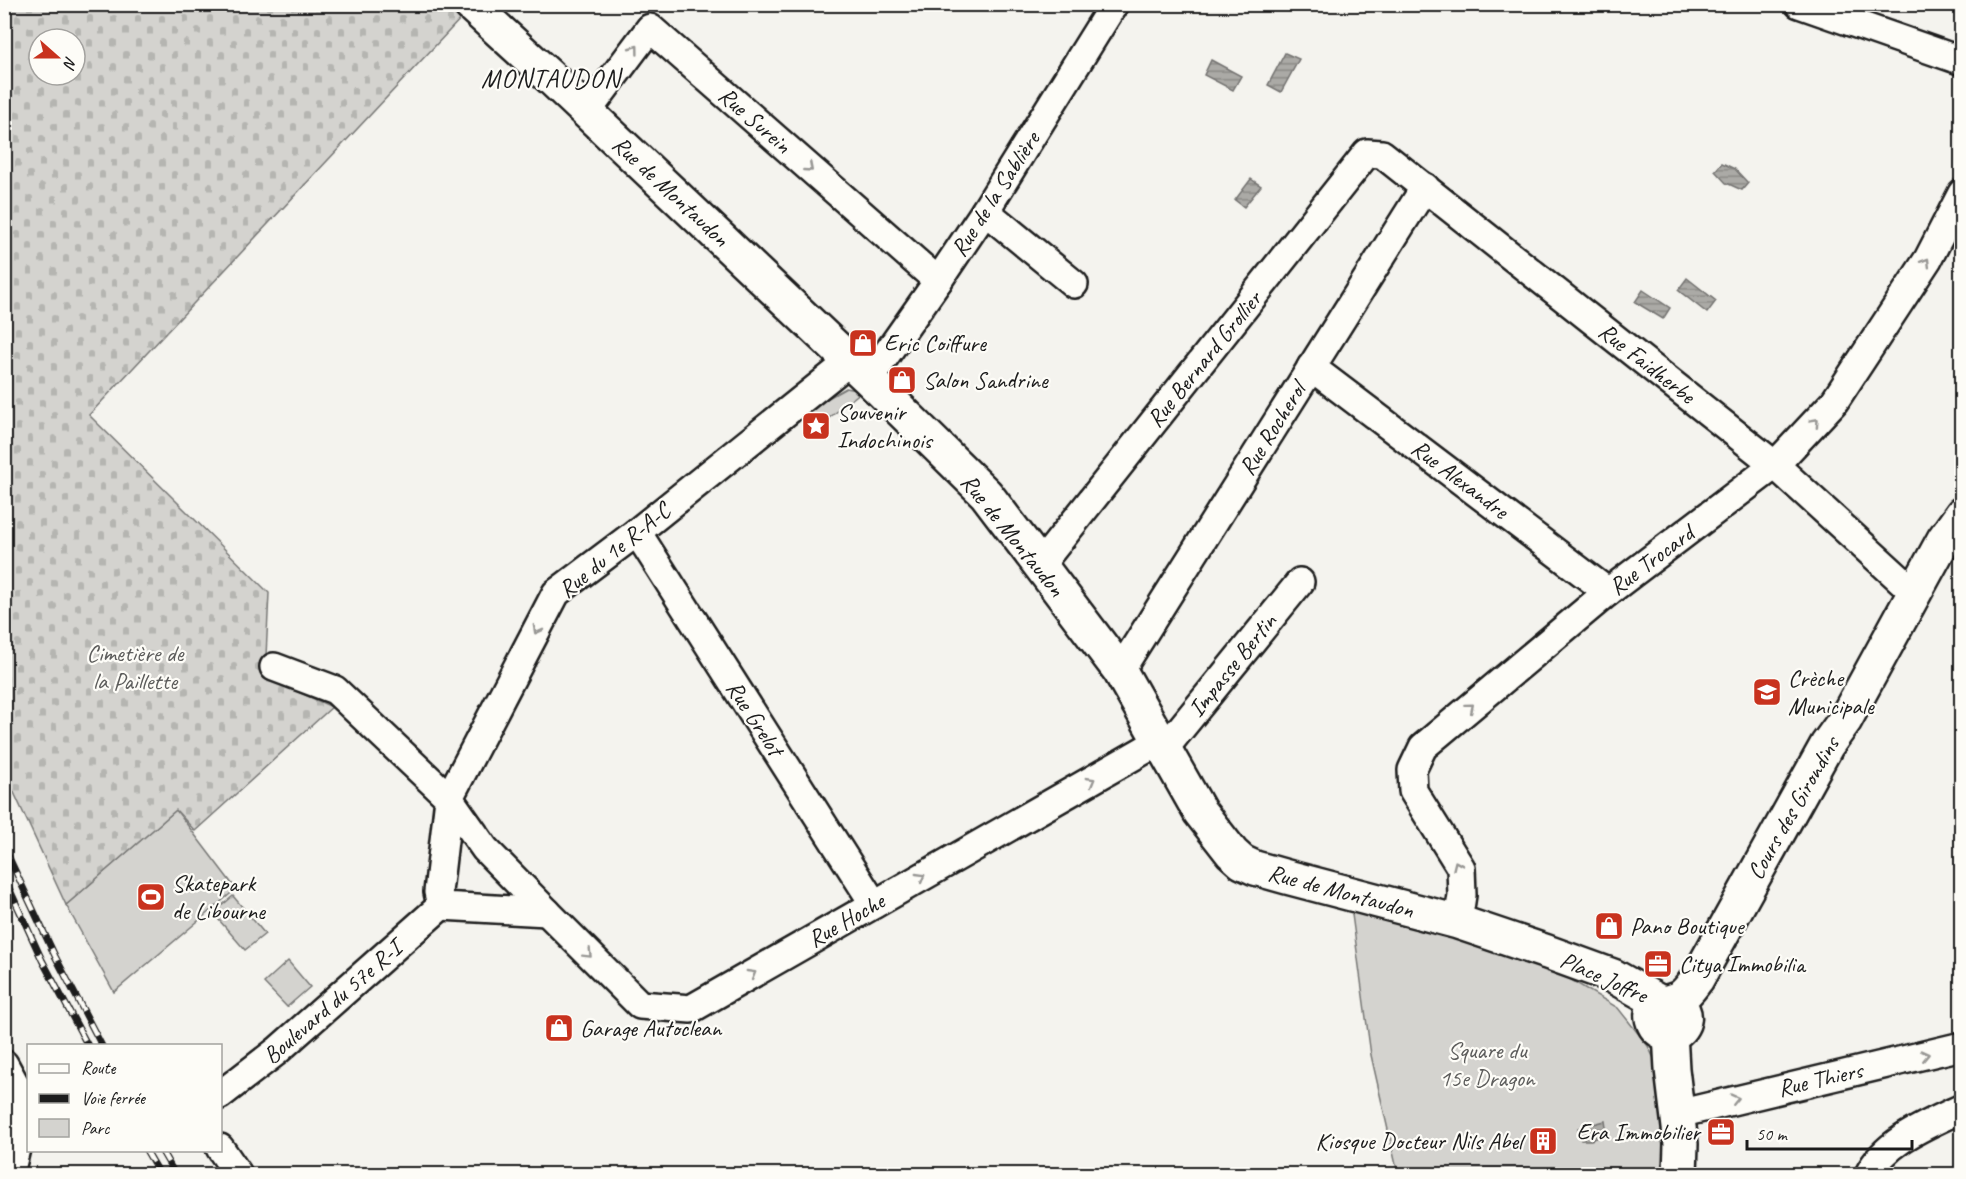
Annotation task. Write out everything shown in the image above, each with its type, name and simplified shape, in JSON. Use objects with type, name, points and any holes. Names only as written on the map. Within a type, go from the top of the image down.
[{"type":"main road","name":"Rue de Montaudon","points":[[479,8],[860,370],[986,494],[1120,671],[1200,812],[1232,853],[1242,862],[1255,868],[1471,926]]},
{"type":"main road","name":"Cours des Girondins","points":[[1668,1014],[1697,979],[1827,745],[1845,720],[1944,539],[1962,514]]},
{"type":"main road","name":"Cours des Girondins","points":[[1668,1014],[1720,963],[1825,778],[1843,753],[1857,722],[1941,574],[1962,549]]},
{"type":"main road","name":"Place Joffre","points":[[1471,926],[1547,952],[1668,1014]]},
{"type":"main road","points":[[1668,1014],[1672,1069],[1682,1144],[1680,1174]]},
{"type":"street","name":"Rue de la Sablière","points":[[860,370],[938,281],[985,211],[1114,4]]},
{"type":"street","points":[[1799,4],[1847,13],[1962,61]]},
{"type":"street","name":"Rue Surein","points":[[587,112],[650,28],[938,281]]},
{"type":"street","name":"Rue Faidherbe","points":[[1367,153],[1383,154],[1775,465],[1904,583],[1916,591]]},
{"type":"street","name":"Rue Bernard Grollier","points":[[1040,565],[1367,153]]},
{"type":"street","name":"Rue Rocherol","points":[[1120,671],[1425,188]]},
{"type":"street","name":"Rue Trocard","points":[[1471,926],[1462,895],[1461,868],[1413,791],[1411,780],[1415,759],[1422,747],[1608,592],[1775,465],[1834,402],[1928,259],[1962,193]]},
{"type":"street","points":[[985,211],[1074,284]]},
{"type":"street","name":"Rue Alexandre","points":[[1311,367],[1608,592]]},
{"type":"street","name":"Rue du 1e R-A-C","points":[[450,798],[556,593],[860,370]]},
{"type":"street","name":"Rue Grelot","points":[[637,532],[874,904]]},
{"type":"street","name":"Impasse Bertin","points":[[1162,745],[1300,582]]},
{"type":"street","name":"Rue Hoche","points":[[274,667],[335,690],[450,798],[485,849],[640,1005],[691,1010],[874,904],[1162,745]]},
{"type":"street","points":[[450,798],[438,892],[441,906],[547,912]]},
{"type":"street","name":"Boulevard du 57e R-I","points":[[222,1093],[277,1051],[441,906]]},
{"type":"street","name":"Rue Thiers","points":[[1678,1114],[1962,1046]]},
{"type":"street","points":[[4,1064],[21,1095],[24,1119],[10,1174]]},
{"type":"street","points":[[1869,1174],[1885,1151],[1916,1131],[1962,1107]]},
{"type":"street","points":[[222,1151],[238,1174]]},
{"type":"green space","name":"Cimetière de la Paillette","points":[[450,4],[463,16],[89,415],[269,593],[265,677],[332,707],[195,831],[176,810],[66,905],[5,773],[4,5]]},
{"type":"green space","points":[[846,388],[862,391],[812,432],[798,415]]},
{"type":"green space","name":"Skatepark de Libourne","points":[[176,810],[236,889],[114,992],[66,905]]},
{"type":"green space","points":[[233,896],[265,934],[245,950],[213,913]]},
{"type":"green space","name":"Square du 15e Dragon","points":[[1351,907],[1442,932],[1553,969],[1618,1008],[1648,1046],[1656,1063],[1664,1115],[1667,1174],[1398,1174],[1371,1055]]},
{"type":"green space","points":[[288,961],[310,987],[287,1007],[264,983]]},
{"type":"shaded area","points":[[1285,53],[1299,59],[1281,92],[1268,85]]},
{"type":"shaded area","points":[[1211,60],[1241,76],[1233,90],[1204,75]]},
{"type":"shaded area","points":[[1722,163],[1735,169],[1748,183],[1742,190],[1726,183],[1715,171]]},
{"type":"shaded area","points":[[1251,179],[1261,186],[1244,207],[1235,200]]},
{"type":"shaded area","points":[[1687,278],[1716,301],[1707,313],[1678,290]]},
{"type":"shaded area","points":[[1643,290],[1670,308],[1663,319],[1635,302]]},
{"type":"shaded area","points":[[1605,1121],[1607,1134],[1591,1140],[1581,1140],[1578,1128]]},
{"type":"railway","points":[[4,847],[55,956],[101,1044]]},
{"type":"railway","points":[[4,877],[42,960],[87,1044]]},
{"type":"railway","points":[[147,1152],[160,1174]]},
{"type":"railway","points":[[162,1152],[175,1174]]},
{"type":"place","name":"Eric Coiffure","points":[[863,343]]},
{"type":"place","name":"Salon Sandrine","points":[[902,380]]},
{"type":"place","name":"Souvenir Indochinois","points":[[816,426]]},
{"type":"place","name":"Crèche Municipale","points":[[1767,692]]},
{"type":"place","name":"Skatepark de Libourne","points":[[151,897]]},
{"type":"place","name":"Pano Boutique","points":[[1609,926]]},
{"type":"place","name":"Citya Immobilia","points":[[1658,964]]},
{"type":"place","name":"Garage Autoclean","points":[[559,1028]]},
{"type":"place","name":"Era Immobilier","points":[[1721,1132]]},
{"type":"place","name":"Kiosque Docteur Nils Abel","points":[[1543,1141]]},
{"type":"district","name":"MONTAUDON","points":[[551,78]]}]
